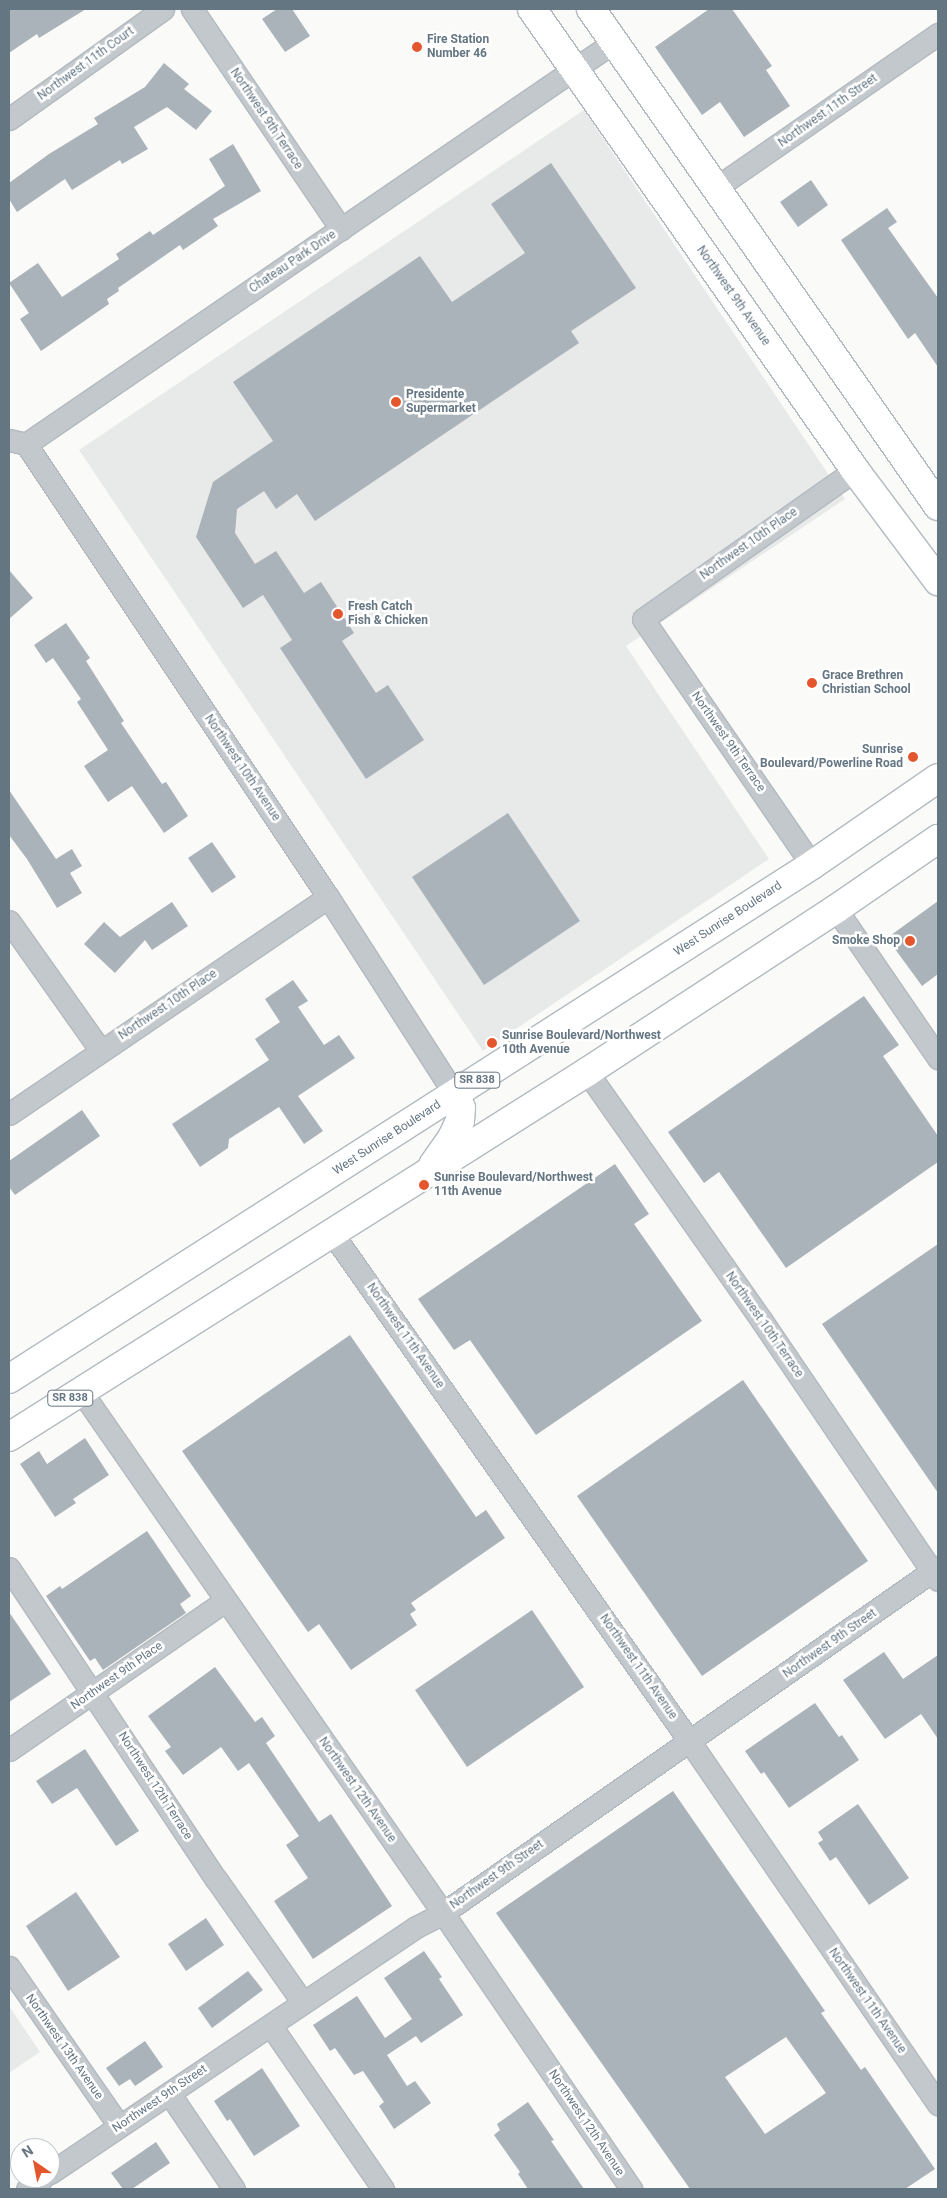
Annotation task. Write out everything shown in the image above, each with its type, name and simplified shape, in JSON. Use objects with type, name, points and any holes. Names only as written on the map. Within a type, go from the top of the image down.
[{"type":"main road","name":"Northwest 9th Avenue","points":[[532,9],[855,470],[938,580]]},
{"type":"main road","points":[[591,9],[938,506]]},
{"type":"main road","name":"West Sunrise Boulevard","points":[[9,1379],[812,865],[938,778]]},
{"type":"main road","name":"SR 838","points":[[9,1437],[587,1072],[836,909],[938,838]]},
{"type":"main road","points":[[426,1174],[452,1138],[460,1121],[461,1108],[455,1094]]},
{"type":"street","name":"Northwest 11th Court","points":[[9,119],[163,9]]},
{"type":"street","name":"Northwest 9th Terrace","points":[[192,9],[341,229]]},
{"type":"street","name":"Northwest 11th Street","points":[[717,187],[938,34]]},
{"type":"street","name":"Chateau Park Drive","points":[[17,442],[341,229],[614,42]]},
{"type":"street","name":"Northwest 10th Avenue","points":[[17,442],[328,897],[455,1094]]},
{"type":"street","name":"Northwest 10th Place","points":[[643,619],[855,470]]},
{"type":"street","name":"Northwest 9th Terrace","points":[[643,619],[812,865]]},
{"type":"street","name":"Northwest 10th Place","points":[[9,1114],[328,897]]},
{"type":"street","points":[[836,909],[938,1058]]},
{"type":"street","points":[[9,920],[101,1051]]},
{"type":"street","name":"Northwest 10th Terrace","points":[[587,1072],[936,1573]]},
{"type":"street","name":"Northwest 11th Avenue","points":[[332,1233],[690,1742],[938,2104]]},
{"type":"street","name":"Northwest 12th Avenue","points":[[81,1391],[443,1913],[631,2189]]},
{"type":"street","name":"Northwest 12th Terrace","points":[[9,1568],[216,1879],[304,2003]]},
{"type":"street","name":"Northwest 9th Street","points":[[60,2166],[416,1927],[443,1913],[936,1573]]},
{"type":"street","name":"Northwest 9th Place","points":[[9,1750],[225,1601]]},
{"type":"street","name":"Northwest 13th Avenue","points":[[9,1966],[119,2126]]},
{"type":"street","points":[[271,2026],[383,2189]]},
{"type":"street","points":[[169,2092],[234,2189]]},
{"type":"shaded area","points":[[584,110],[845,499],[626,646],[769,859],[483,1051],[79,450]]},
{"type":"shaded area","points":[[9,2006],[40,2052],[9,2073]]},
{"type":"building","points":[[9,9],[86,9],[39,38],[37,34],[9,53]]},
{"type":"building","points":[[277,9],[292,9],[310,36],[285,52],[262,19]]},
{"type":"building","points":[[709,9],[732,9],[772,66],[766,70],[790,106],[744,137],[720,102],[702,115],[655,47]]},
{"type":"building","points":[[164,63],[189,84],[184,89],[212,111],[196,130],[167,107],[134,127],[148,149],[122,164],[120,160],[72,190],[65,179],[17,212],[9,199],[9,183],[49,154],[98,124],[94,118],[145,87]]},
{"type":"building","points":[[233,144],[261,191],[213,219],[218,226],[183,250],[180,245],[118,288],[119,291],[107,299],[109,304],[41,351],[20,319],[29,313],[9,283],[38,263],[62,297],[119,259],[116,254],[150,231],[153,235],[225,186],[209,159]]},
{"type":"building","points":[[551,163],[636,288],[571,331],[579,343],[315,521],[297,494],[276,509],[264,491],[237,509],[235,533],[255,564],[276,551],[304,593],[321,582],[354,633],[342,641],[376,693],[388,685],[424,740],[366,779],[280,648],[292,640],[263,595],[243,608],[196,537],[213,482],[273,441],[233,382],[420,256],[452,302],[525,253],[491,204]]},
{"type":"building","points":[[811,180],[828,205],[798,227],[780,202]]},
{"type":"building","points":[[887,208],[897,222],[888,228],[938,298],[938,367],[915,333],[908,339],[841,240]]},
{"type":"building","points":[[9,570],[33,598],[9,619]]},
{"type":"building","points":[[66,623],[90,658],[86,661],[124,721],[121,723],[162,784],[166,782],[188,816],[164,833],[132,786],[108,802],[84,766],[108,750],[77,702],[81,699],[53,658],[46,663],[34,645]]},
{"type":"building","points":[[9,790],[56,859],[72,849],[82,866],[70,873],[82,893],[57,908],[27,859],[9,835]]},
{"type":"building","points":[[508,813],[580,921],[484,985],[412,877]]},
{"type":"building","points":[[212,842],[236,877],[212,893],[188,858]]},
{"type":"building","points":[[938,901],[938,974],[922,986],[887,938]]},
{"type":"building","points":[[172,902],[188,926],[152,950],[145,940],[115,973],[84,944],[104,922],[120,937]]},
{"type":"building","points":[[293,980],[308,1001],[298,1007],[324,1045],[339,1035],[355,1058],[298,1096],[323,1131],[304,1144],[279,1107],[229,1139],[228,1148],[200,1167],[172,1124],[269,1060],[255,1039],[280,1022],[265,999]]},
{"type":"building","points":[[864,996],[899,1045],[883,1056],[938,1136],[938,1162],[786,1268],[719,1172],[704,1183],[668,1132]]},
{"type":"building","points":[[82,1110],[100,1136],[15,1195],[9,1187],[9,1161]]},
{"type":"building","points":[[615,1164],[649,1214],[634,1224],[702,1321],[536,1435],[470,1340],[454,1350],[418,1299]]},
{"type":"building","points":[[938,1244],[938,1493],[822,1324]]},
{"type":"building","points":[[350,1335],[476,1517],[486,1510],[505,1538],[411,1603],[416,1610],[410,1614],[417,1625],[351,1670],[319,1624],[308,1632],[182,1451]]},
{"type":"building","points":[[743,1380],[868,1561],[702,1676],[577,1496]]},
{"type":"building","points":[[85,1438],[109,1475],[73,1499],[76,1503],[55,1517],[20,1464],[39,1451],[47,1464]]},
{"type":"building","points":[[147,1531],[191,1596],[180,1604],[186,1613],[103,1670],[95,1658],[90,1661],[46,1596],[60,1586],[62,1589]]},
{"type":"building","points":[[532,1610],[584,1687],[467,1767],[415,1690]]},
{"type":"building","points":[[9,1612],[51,1674],[9,1702]]},
{"type":"building","points":[[884,1652],[903,1679],[938,1655],[938,1739],[921,1714],[885,1739],[843,1680]]},
{"type":"building","points":[[215,1667],[255,1722],[262,1717],[275,1736],[266,1743],[319,1822],[331,1814],[392,1906],[313,1959],[274,1901],[308,1878],[286,1845],[299,1836],[249,1763],[238,1771],[221,1747],[183,1775],[165,1751],[171,1747],[148,1716]]},
{"type":"building","points":[[815,1703],[839,1737],[842,1735],[859,1760],[789,1808],[764,1772],[761,1774],[745,1751]]},
{"type":"building","points":[[85,1749],[139,1831],[116,1846],[77,1788],[52,1804],[36,1781]]},
{"type":"building","points":[[673,1791],[825,2011],[821,2013],[861,2070],[865,2067],[935,2169],[905,2189],[690,2189],[496,1913]],"holes":[[[786,2037],[826,2093],[765,2134],[725,2077]]]},
{"type":"building","points":[[858,1804],[909,1878],[869,1905],[836,1857],[830,1861],[818,1843],[823,1840],[818,1832]]},
{"type":"building","points":[[76,1892],[120,1957],[68,1991],[26,1926]]},
{"type":"building","points":[[206,1918],[224,1945],[186,1971],[168,1944]]},
{"type":"building","points":[[424,1951],[442,1977],[439,1979],[463,2015],[421,2043],[416,2036],[387,2055],[407,2086],[415,2081],[431,2103],[394,2129],[379,2106],[384,2102],[363,2071],[354,2075],[335,2048],[330,2051],[313,2025],[357,1996],[385,2038],[412,2019],[384,1978]]},
{"type":"building","points":[[248,1971],[263,1990],[212,2028],[198,2008]]},
{"type":"building","points":[[145,2041],[163,2067],[135,2086],[130,2079],[119,2086],[106,2068]]},
{"type":"building","points":[[262,2068],[300,2126],[254,2156],[230,2119],[227,2121],[214,2101]]},
{"type":"building","points":[[528,2102],[554,2140],[551,2141],[584,2189],[528,2189],[518,2174],[520,2172],[494,2135],[500,2130],[497,2124]]},
{"type":"building","points":[[156,2142],[170,2163],[132,2189],[123,2189],[111,2173]]},
{"type":"place","name":"Fire Station Number 46","points":[[417,47]]},
{"type":"place","name":"Presidente Supermarket","points":[[396,402]]},
{"type":"place","name":"Fresh Catch Fish & Chicken","points":[[338,614]]},
{"type":"place","name":"Grace Brethren Christian School","points":[[812,683]]},
{"type":"place","name":"Sunrise Boulevard/Powerline Road","points":[[913,757]]},
{"type":"place","name":"Smoke Shop","points":[[910,941]]},
{"type":"place","name":"Sunrise Boulevard/Northwest 10th Avenue","points":[[492,1043]]},
{"type":"place","name":"Sunrise Boulevard/Northwest 11th Avenue","points":[[424,1185]]}]
